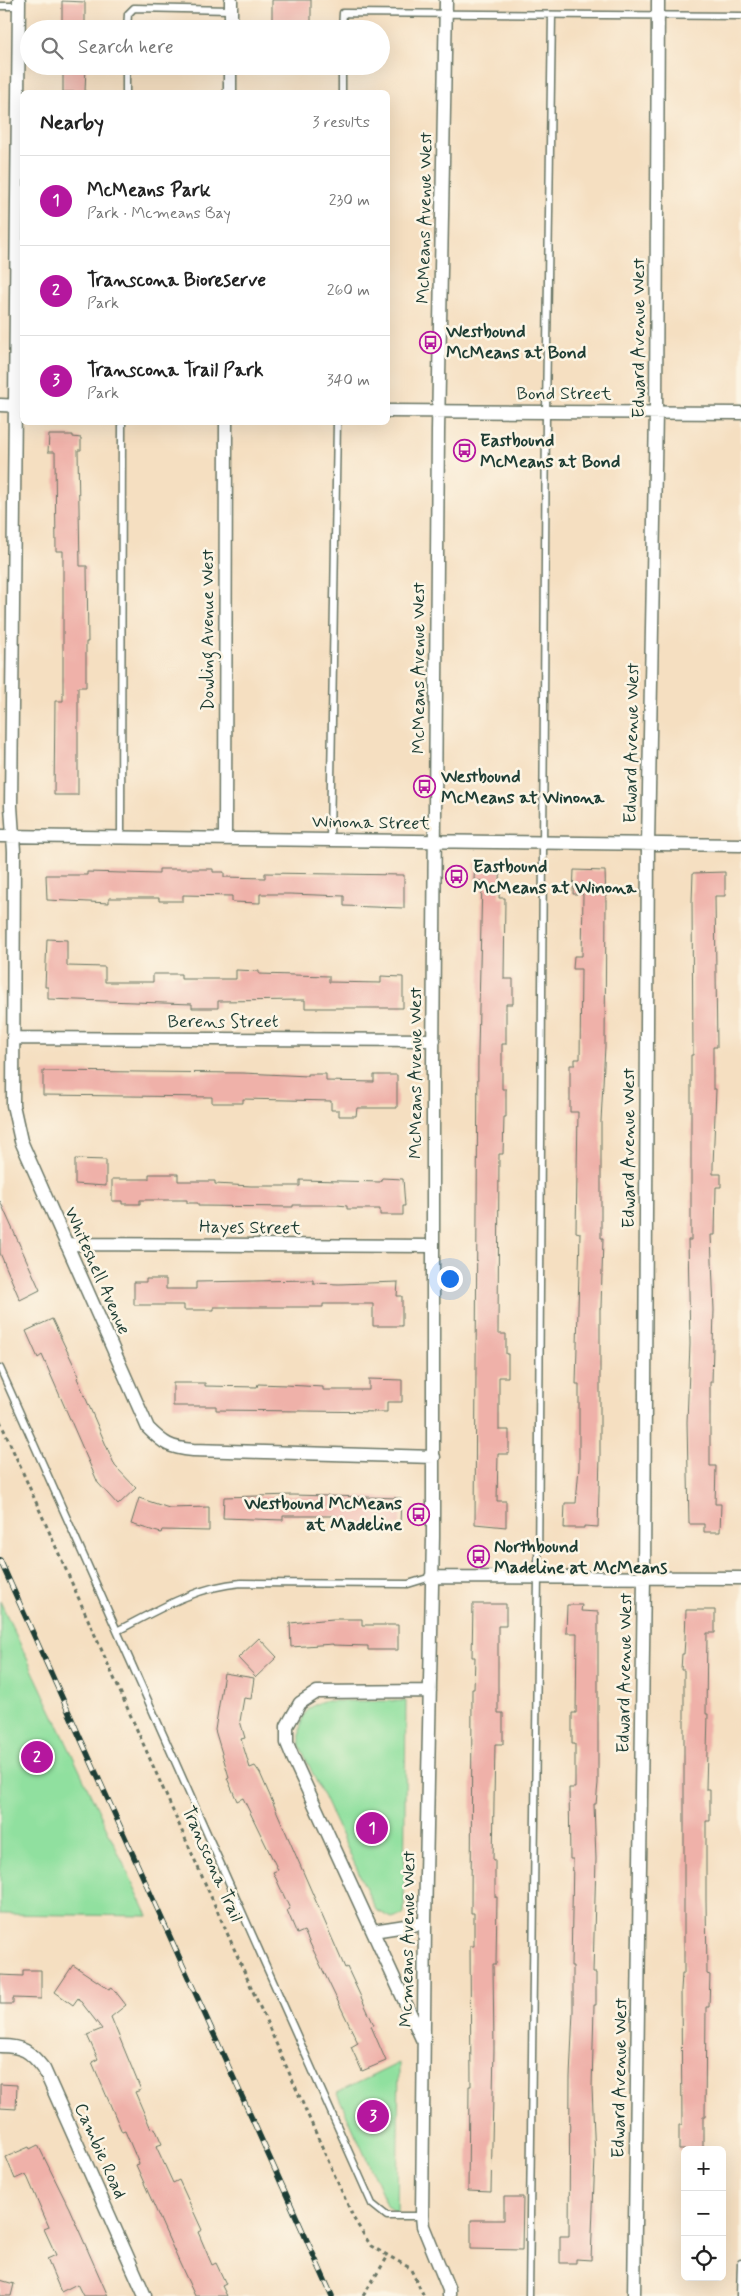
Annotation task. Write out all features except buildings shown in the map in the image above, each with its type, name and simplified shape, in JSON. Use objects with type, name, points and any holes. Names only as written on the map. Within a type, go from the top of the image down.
[{"type":"street","name":"McMeans Avenue West","points":[[431,1577],[434,1458],[433,1246],[439,411],[446,0]]},
{"type":"street","name":"Edward Avenue West","points":[[634,2296],[644,1577],[648,844],[656,412],[658,0]]},
{"type":"street","name":"Whiteshell Avenue","points":[[18,3],[20,199],[19,406],[11,796],[14,835],[13,1105],[21,1141],[148,1428],[165,1444],[179,1449],[193,1450],[434,1458]]},
{"type":"street","points":[[231,5],[231,20]]},
{"type":"street","points":[[230,75],[230,90]]},
{"type":"street","points":[[0,405],[19,406]]},
{"type":"street","name":"Bond Street","points":[[390,411],[741,413]]},
{"type":"street","name":"Dowling Avenue West","points":[[225,838],[226,425]]},
{"type":"street","name":"Winona Street","points":[[0,836],[741,844]]},
{"type":"street","name":"Berens Street","points":[[13,1038],[434,1040]]},
{"type":"street","name":"Hayes Street","points":[[66,1244],[433,1246]]},
{"type":"street","points":[[431,1577],[741,1578]]},
{"type":"street","name":"Mcmeans Avenue West","points":[[431,1577],[422,2216],[449,2296]]},
{"type":"street","points":[[424,2043],[294,1760],[287,1742],[287,1726],[292,1713],[300,1703],[317,1692],[430,1690]]},
{"type":"street","points":[[372,1931],[425,1923]]},
{"type":"street","name":"Cambie Road","points":[[0,2046],[14,2046],[32,2053],[44,2069],[145,2296]]},
{"type":"lane","points":[[0,6],[18,3]]},
{"type":"lane","points":[[127,20],[128,14],[134,8],[231,5]]},
{"type":"lane","points":[[343,20],[343,14],[741,16]]},
{"type":"lane","points":[[529,2296],[538,1576],[546,412],[552,15]]},
{"type":"lane","points":[[126,75],[126,90]]},
{"type":"lane","points":[[342,75],[342,90]]},
{"type":"lane","points":[[121,836],[122,425]]},
{"type":"lane","points":[[330,840],[337,425]]},
{"type":"lane","points":[[0,1368],[372,2204],[387,2216],[422,2216]]},
{"type":"lane","points":[[117,1632],[179,1600],[218,1585],[241,1583],[408,1584],[431,1577]]},
{"type":"lane","points":[[740,2296],[741,2263]]},
{"type":"path","name":"Transcona Trail","points":[[0,1421],[354,2219],[371,2246],[410,2268],[424,2296]]},
{"type":"path","points":[[362,2296],[388,2256]]},
{"type":"green space","points":[[0,1601],[148,1916],[0,1914]]},
{"type":"green space","points":[[323,1701],[406,1701],[404,1914],[392,1918],[376,1910],[300,1746],[300,1730],[303,1718],[310,1708]]},
{"type":"green space","points":[[399,2063],[397,2214],[388,2207],[337,2093]]},
{"type":"railway","points":[[0,1560],[332,2296]]},
{"type":"place","name":"Westbound McMeans at Bond","points":[[430,342]]},
{"type":"place","name":"Eastbound McMeans at Bond","points":[[464,451]]},
{"type":"place","name":"Westbound McMeans at Winona","points":[[425,787]]},
{"type":"place","name":"Eastbound McMeans at Winona","points":[[457,877]]},
{"type":"place","name":"Westbound McMeans at Madeline","points":[[418,1514]]},
{"type":"place","name":"Northbound Madeline at McMeans","points":[[478,1557]]},
{"type":"place","name":"Transcona Bioreserve","points":[[37,1757]]},
{"type":"place","name":"McMeans Park","points":[[372,1828]]},
{"type":"place","name":"Transcona Trail Park","points":[[373,2116]]}]
